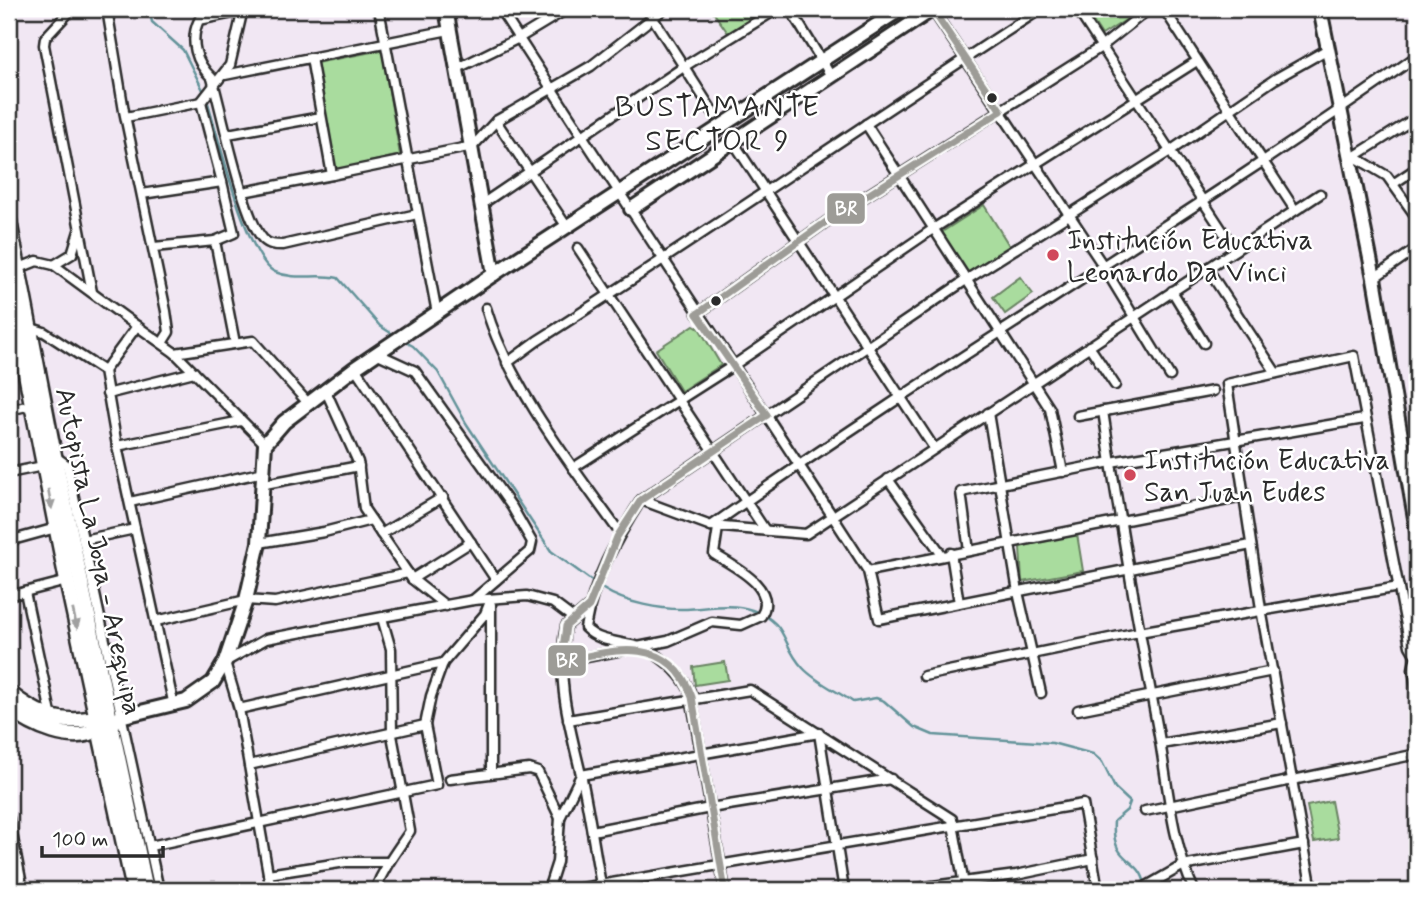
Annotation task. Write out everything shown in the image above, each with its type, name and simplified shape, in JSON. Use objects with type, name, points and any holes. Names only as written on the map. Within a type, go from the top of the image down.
[{"type":"main road","name":"Autopista La Joya - Arequipa","points":[[9,221],[17,269],[18,331],[31,405],[48,461],[66,581],[113,725],[134,890]]},
{"type":"main road","name":"Autopista La Joya - Arequipa","points":[[9,288],[48,461],[113,725],[146,890]]},
{"type":"main road","points":[[9,693],[33,711],[65,722],[89,719],[113,725]]},
{"type":"main road","points":[[9,708],[29,722],[61,733],[91,734],[113,725]]},
{"type":"street","points":[[72,9],[45,38],[44,45],[92,292]]},
{"type":"street","points":[[107,9],[169,331],[162,343]]},
{"type":"street","points":[[254,9],[199,20],[195,42],[199,65],[212,78],[243,192],[260,236],[273,245],[416,214]]},
{"type":"street","points":[[379,9],[437,313]]},
{"type":"street","points":[[446,9],[473,146],[494,274]]},
{"type":"street","points":[[500,9],[664,258],[697,314],[734,365],[868,571],[879,619],[1251,545]]},
{"type":"street","points":[[456,69],[519,38],[566,9]]},
{"type":"street","points":[[647,9],[715,115]]},
{"type":"street","points":[[243,192],[473,146],[496,121],[591,66],[664,9]]},
{"type":"street","points":[[482,204],[583,138],[684,66],[777,9]]},
{"type":"street","points":[[790,9],[831,76]]},
{"type":"street","points":[[113,725],[174,706],[213,682],[225,662],[246,600],[259,543],[265,444],[273,432],[308,402],[376,353],[901,9]]},
{"type":"street","points":[[631,209],[933,9],[1102,264],[1170,376]]},
{"type":"street","points":[[508,363],[1041,9]]},
{"type":"street","points":[[1077,9],[1235,250]]},
{"type":"street","points":[[697,314],[833,218],[1101,47],[1150,9]]},
{"type":"street","points":[[1164,9],[1295,210]]},
{"type":"street","points":[[1320,9],[1339,110],[1353,157],[1417,530]]},
{"type":"street","points":[[126,117],[201,102],[225,75],[230,65],[243,10]]},
{"type":"street","points":[[225,75],[449,30]]},
{"type":"street","points":[[724,890],[692,697],[676,671],[660,657],[639,647],[594,637],[585,628],[589,606],[620,533],[641,500],[966,280],[1170,151],[1275,79],[1328,49]]},
{"type":"street","points":[[561,662],[668,641],[712,622],[741,625],[761,616],[766,605],[762,591],[743,573],[713,554],[715,527],[747,501],[998,331],[1417,57]]},
{"type":"street","points":[[311,58],[332,175]]},
{"type":"street","points":[[573,468],[734,365],[933,229],[1197,61]]},
{"type":"street","points":[[154,247],[215,240],[234,233],[201,102]]},
{"type":"street","points":[[228,134],[321,117]]},
{"type":"street","points":[[1353,157],[1417,117]]},
{"type":"street","points":[[496,121],[567,227]]},
{"type":"street","points":[[866,124],[1050,410],[1063,472]]},
{"type":"street","points":[[734,143],[934,449]]},
{"type":"street","points":[[1353,157],[1387,176],[1417,218]]},
{"type":"street","points":[[1393,184],[1417,168]]},
{"type":"street","points":[[142,194],[222,182]]},
{"type":"street","points":[[641,500],[715,527],[806,534],[1320,194]]},
{"type":"street","points":[[54,265],[72,254],[79,224]]},
{"type":"street","points":[[215,240],[235,343]]},
{"type":"street","points":[[1374,278],[1417,247]]},
{"type":"street","points":[[578,248],[765,530]]},
{"type":"street","points":[[17,269],[43,260],[54,265],[175,352],[265,444]]},
{"type":"street","points":[[1207,268],[1276,373]]},
{"type":"street","points":[[1172,291],[1204,344]]},
{"type":"street","points":[[486,309],[508,363],[573,468],[620,533]]},
{"type":"street","points":[[137,326],[104,371],[117,446],[174,706]]},
{"type":"street","points":[[18,331],[44,332],[104,371]]},
{"type":"street","points":[[175,352],[253,341],[308,402]]},
{"type":"street","points":[[1089,346],[1115,386]]},
{"type":"street","points":[[376,353],[415,371],[512,507],[532,542],[530,551],[473,600]]},
{"type":"street","points":[[1312,890],[1261,609],[1227,384],[1354,356],[1364,419],[1410,646],[1416,656],[1413,669],[1417,693]]},
{"type":"street","points":[[355,368],[496,580]]},
{"type":"street","points":[[107,394],[194,372]]},
{"type":"street","points":[[325,389],[359,466],[363,509],[410,576],[446,606]]},
{"type":"street","points":[[1078,416],[1213,391]]},
{"type":"street","points":[[9,411],[31,405]]},
{"type":"street","points":[[1103,411],[1118,519],[1161,744],[1170,806],[1182,866],[1194,890]]},
{"type":"street","points":[[988,412],[1018,592],[1041,693]]},
{"type":"street","points":[[969,551],[961,492],[1111,462],[1364,419]]},
{"type":"street","points":[[117,446],[242,421]]},
{"type":"street","points":[[1405,460],[1417,451]]},
{"type":"street","points":[[9,473],[48,461],[67,465],[83,540],[113,725],[150,846],[159,890]]},
{"type":"street","points":[[130,502],[264,478],[359,466]]},
{"type":"street","points":[[888,479],[946,554],[959,603]]},
{"type":"street","points":[[381,534],[443,497]]},
{"type":"street","points":[[868,571],[1118,519],[1243,497]]},
{"type":"street","points":[[259,543],[324,532],[371,520]]},
{"type":"street","points":[[9,541],[56,528]]},
{"type":"street","points":[[83,540],[135,529]]},
{"type":"street","points":[[156,621],[246,600],[275,601],[410,576],[471,542]]},
{"type":"street","points":[[9,596],[66,581]]},
{"type":"street","points":[[924,676],[1261,609],[1399,587]]},
{"type":"street","points":[[25,592],[52,718]]},
{"type":"street","points":[[225,662],[266,639],[473,600],[527,596],[553,603],[573,618]]},
{"type":"street","points":[[150,846],[437,785],[425,725],[431,696],[443,663],[485,614],[491,599]]},
{"type":"street","points":[[491,599],[491,773]]},
{"type":"street","points":[[589,606],[566,626],[561,662],[572,747],[581,775],[601,889]]},
{"type":"street","points":[[268,874],[346,862],[386,862],[393,858],[410,831],[392,735],[391,649],[382,618]]},
{"type":"street","points":[[225,662],[239,709],[271,890]]},
{"type":"street","points":[[239,709],[391,677],[443,663]]},
{"type":"street","points":[[1079,710],[1273,671]]},
{"type":"street","points":[[568,720],[692,697],[750,690],[952,819],[964,887]]},
{"type":"street","points":[[1161,744],[1282,723]]},
{"type":"street","points":[[249,765],[392,735],[425,725]]},
{"type":"street","points":[[581,775],[699,752],[819,733]]},
{"type":"street","points":[[819,733],[826,791],[845,890]]},
{"type":"street","points":[[1145,811],[1417,754]]},
{"type":"street","points":[[450,779],[529,769],[538,772],[560,818]]},
{"type":"street","points":[[548,890],[557,862],[560,818],[581,775]]},
{"type":"street","points":[[592,831],[710,808],[891,779]]},
{"type":"street","points":[[570,890],[601,889],[720,865],[1083,804],[1098,890]]},
{"type":"street","points":[[9,818],[23,890]]},
{"type":"street","points":[[1140,890],[1182,866],[1304,844]]},
{"type":"street","points":[[902,890],[964,887],[1093,859]]},
{"type":"street","points":[[375,890],[386,862]]},
{"type":"green space","points":[[711,9],[765,9],[728,33]]},
{"type":"green space","points":[[1085,9],[1143,9],[1102,35]]},
{"type":"green space","points":[[382,50],[400,155],[336,170],[316,63]]},
{"type":"green space","points":[[984,205],[1010,247],[967,273],[942,232]]},
{"type":"green space","points":[[1020,277],[1033,294],[1005,314],[993,297]]},
{"type":"green space","points":[[694,325],[699,328],[721,365],[681,391],[656,350]]},
{"type":"green space","points":[[1077,534],[1083,571],[1022,582],[1020,547]]},
{"type":"green space","points":[[725,662],[728,680],[695,685],[693,667]]},
{"type":"green space","points":[[1331,801],[1338,838],[1314,842],[1307,806]]},
{"type":"waterway","points":[[149,9],[152,22],[183,50],[205,94]]},
{"type":"waterway","points":[[207,100],[234,194],[264,262],[283,275],[338,278],[380,326],[394,335]]},
{"type":"waterway","points":[[402,340],[413,346],[438,372],[466,423],[551,551],[592,581]]},
{"type":"waterway","points":[[603,589],[632,602],[655,607],[736,607],[764,615],[779,628],[796,659],[814,678],[853,702],[876,698],[884,701],[914,727],[933,735],[1052,743],[1093,754],[1102,762],[1115,788],[1130,802],[1127,810],[1114,821],[1114,835],[1121,853],[1137,868],[1145,884]]},
{"type":"transit line","name":"BR","points":[[932,9],[1001,111]]},
{"type":"transit line","name":"BR","points":[[697,314],[833,217],[1001,111]]},
{"type":"transit line","name":"BR","points":[[697,314],[767,415]]},
{"type":"transit line","name":"BR","points":[[725,890],[692,697],[682,677],[669,663],[654,655],[637,651],[599,653],[561,662],[566,626],[589,606],[617,537],[641,500],[767,415]]},
{"type":"place","name":"Institución Educativa Leonardo Da Vinci","points":[[1053,255]]},
{"type":"place","name":"Institución Educativa San Juan Eudes","points":[[1130,475]]},
{"type":"district","name":"BUSTAMANTE SECTOR 9","points":[[718,123]]}]
